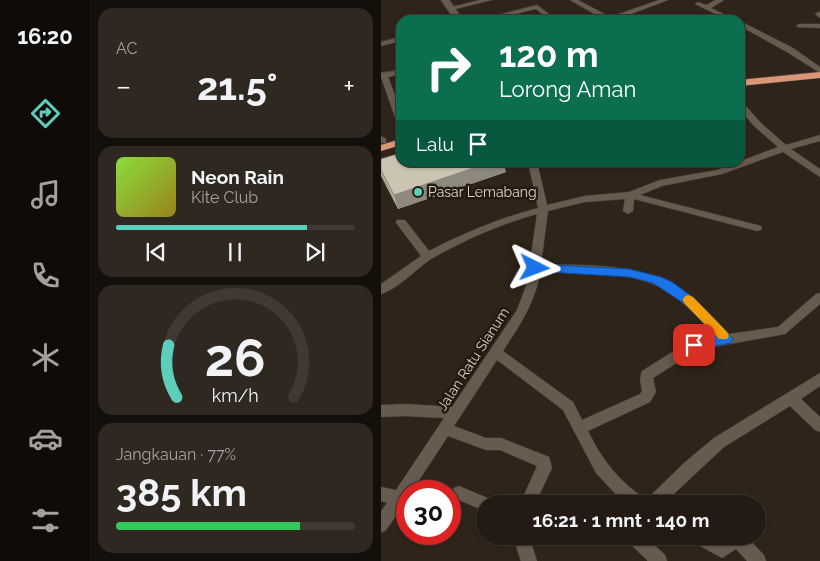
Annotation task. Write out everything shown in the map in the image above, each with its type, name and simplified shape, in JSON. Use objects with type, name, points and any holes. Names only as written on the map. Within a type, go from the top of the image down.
[{"type":"highway","points":[[745,83],[820,75]]},
{"type":"highway","points":[[745,84],[820,82]]},
{"type":"highway","points":[[381,142],[396,138]]},
{"type":"highway","points":[[381,142],[396,142]]},
{"type":"street","points":[[445,0],[456,15]]},
{"type":"street","points":[[451,8],[489,0]]},
{"type":"street","points":[[573,0],[601,15]]},
{"type":"street","points":[[638,0],[651,6]]},
{"type":"street","points":[[625,15],[665,0]]},
{"type":"street","points":[[706,8],[721,0]]},
{"type":"street","points":[[698,4],[722,15]]},
{"type":"street","points":[[503,15],[537,7],[546,15]]},
{"type":"street","points":[[745,26],[790,50],[820,71]]},
{"type":"street","points":[[799,26],[820,26]]},
{"type":"street","points":[[381,44],[396,40]]},
{"type":"street","points":[[396,72],[382,73],[396,110]]},
{"type":"street","points":[[745,111],[759,128],[820,174]]},
{"type":"street","points":[[745,163],[820,138]]},
{"type":"street","name":"Jalan Ratu Sianum","points":[[412,480],[522,312],[529,295],[535,268],[543,209],[533,167]]},
{"type":"street","points":[[381,290],[427,257],[489,227],[543,209],[585,199],[630,195],[660,183],[719,172],[733,167]]},
{"type":"street","points":[[628,211],[630,195]]},
{"type":"street","points":[[630,195],[757,228]]},
{"type":"street","points":[[401,222],[427,257]]},
{"type":"street","points":[[535,268],[629,273],[657,280],[668,285],[689,301],[726,339]]},
{"type":"street","points":[[580,428],[645,398],[649,392],[646,376],[686,349],[694,345],[781,331],[820,297]]},
{"type":"street","points":[[495,352],[568,406],[589,450],[601,468],[626,495]]},
{"type":"street","points":[[662,495],[701,458],[730,435],[791,400],[820,378]]},
{"type":"street","points":[[791,400],[820,426]]},
{"type":"street","points":[[381,411],[406,410],[455,413]]},
{"type":"street","points":[[446,429],[486,444],[501,444],[544,462],[545,468],[532,495]]},
{"type":"street","points":[[381,494],[396,497]]},
{"type":"street","points":[[461,494],[476,500]]},
{"type":"street","name":"Jalan Ratu Sianum","points":[[381,525],[396,504]]},
{"type":"street","points":[[524,545],[529,561]]},
{"type":"street","points":[[643,545],[659,561]]},
{"type":"street","points":[[714,545],[722,550],[728,545]]},
{"type":"street","points":[[743,545],[758,561]]},
{"type":"building","points":[[396,154],[396,167],[476,167],[394,195],[381,170],[381,159]]},
{"type":"slow traffic","points":[[688,300],[723,336]]},
{"type":"place","name":"Pasar Lemabang","points":[[418,192]]},
{"type":"route","points":[[535,268],[629,273],[641,275],[668,285],[689,301],[726,339],[694,345]]}]
